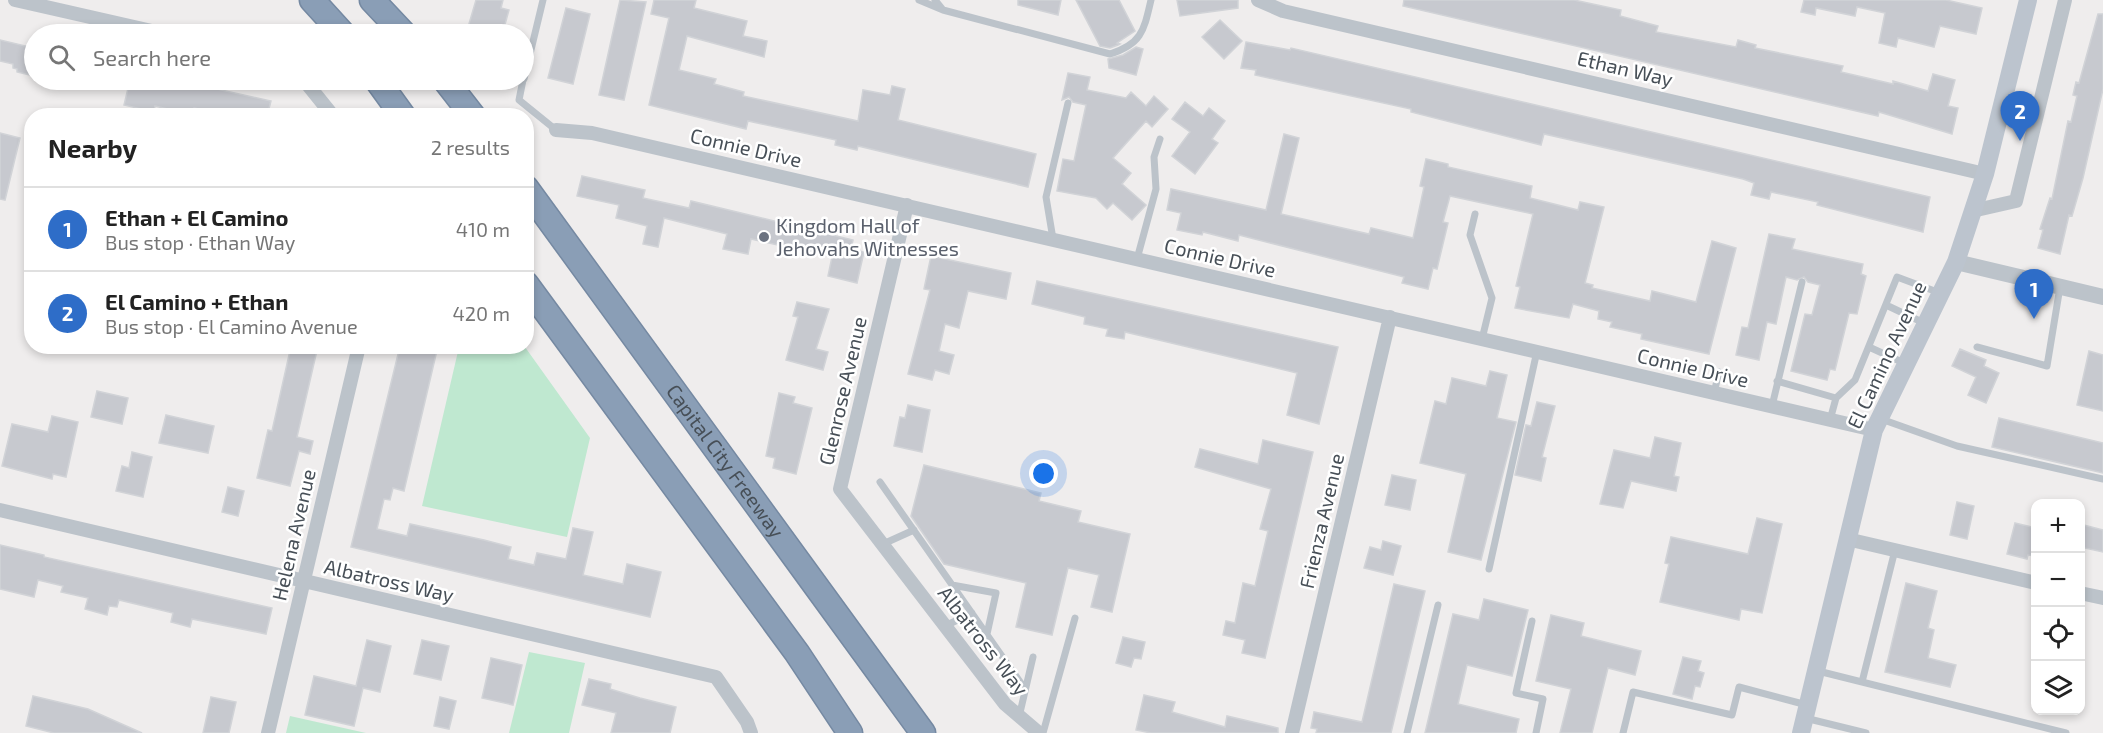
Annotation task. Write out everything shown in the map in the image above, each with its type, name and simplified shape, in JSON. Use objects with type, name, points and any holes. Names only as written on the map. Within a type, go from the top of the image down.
[{"type":"highway","points":[[312,0],[334,24]]},
{"type":"highway","points":[[372,0],[395,24]]},
{"type":"highway","points":[[383,0],[402,24]]},
{"type":"highway","points":[[384,90],[397,108]]},
{"type":"highway","points":[[453,90],[467,108]]},
{"type":"highway","name":"Capital City Freeway","points":[[534,200],[922,733]]},
{"type":"highway","points":[[534,295],[797,653],[850,733]]},
{"type":"main road","name":"El Camino Avenue","points":[[1804,719],[1876,424],[1956,262],[1985,174],[2028,0]]},
{"type":"street","points":[[15,0],[121,24]]},
{"type":"street","name":"Ethan Way","points":[[1258,0],[1283,11],[1985,174]]},
{"type":"street","points":[[1972,211],[2016,201],[2065,0]]},
{"type":"street","points":[[312,90],[327,108]]},
{"type":"street","name":"Connie Drive","points":[[556,130],[592,133],[1830,420],[1876,424]]},
{"type":"street","name":"Glenrose Avenue","points":[[902,568],[840,489],[907,205]]},
{"type":"street","points":[[1956,262],[2103,297]]},
{"type":"street","name":"Frienza Avenue","points":[[1292,733],[1390,317]]},
{"type":"street","name":"Helena Avenue","points":[[268,733],[357,354]]},
{"type":"street","name":"Albatross Way","points":[[0,510],[716,677],[749,727]]},
{"type":"street","points":[[1847,539],[2031,582]]},
{"type":"street","name":"Albatross Way","points":[[902,568],[1005,704],[1041,733]]},
{"type":"street","points":[[2085,594],[2103,598]]},
{"type":"lane","points":[[534,36],[543,0]]},
{"type":"lane","points":[[919,0],[943,10],[1110,54],[1120,51],[1144,33],[1151,0]]},
{"type":"lane","points":[[935,0],[943,10]]},
{"type":"lane","points":[[521,90],[519,100],[529,108]]},
{"type":"lane","points":[[1053,239],[1046,197],[1068,103]]},
{"type":"lane","points":[[534,112],[556,130]]},
{"type":"lane","points":[[1137,259],[1156,189],[1154,157],[1160,139]]},
{"type":"lane","points":[[1475,214],[1470,235],[1492,298],[1482,339]]},
{"type":"lane","points":[[1830,420],[1836,398],[1855,380],[1897,277],[1940,293]]},
{"type":"lane","points":[[1772,406],[1802,282]]},
{"type":"lane","points":[[1977,347],[2048,366],[2060,287]]},
{"type":"lane","points":[[1886,305],[1925,323]]},
{"type":"lane","points":[[1869,347],[1906,363]]},
{"type":"lane","points":[[1489,569],[1537,351]]},
{"type":"lane","points":[[1714,393],[1719,372]]},
{"type":"lane","points":[[1777,381],[1836,398]]},
{"type":"lane","points":[[1876,424],[1914,428],[1956,446],[2103,479]]},
{"type":"lane","points":[[880,482],[1025,690]]},
{"type":"lane","points":[[883,544],[914,530]]},
{"type":"lane","points":[[1862,682],[1895,550]]},
{"type":"lane","points":[[952,585],[996,593],[987,634]]},
{"type":"lane","points":[[1407,733],[1438,605]]},
{"type":"lane","points":[[945,626],[972,613]]},
{"type":"lane","points":[[1041,733],[1075,618]]},
{"type":"lane","points":[[1532,621],[1516,693],[1544,699],[1536,733]]},
{"type":"lane","points":[[1019,717],[1033,657]]},
{"type":"lane","points":[[1816,671],[2066,733]]},
{"type":"lane","points":[[1623,733],[1634,692],[1732,716],[1739,687],[1804,719],[1866,733]]},
{"type":"green space","points":[[457,354],[530,354],[590,438],[567,537],[422,506]]},
{"type":"green space","points":[[529,652],[585,663],[569,733],[509,733]]},
{"type":"green space","points":[[290,716],[366,733],[286,733]]},
{"type":"building","points":[[476,0],[503,0],[501,8],[509,10],[505,24],[469,24]]},
{"type":"building","points":[[620,0],[646,2],[624,100],[599,95]]},
{"type":"building","points":[[654,0],[696,0],[694,8],[747,21],[743,36],[767,41],[764,57],[687,36],[679,70],[716,79],[714,84],[744,92],[743,96],[858,121],[863,90],[890,95],[892,86],[905,89],[898,120],[1036,154],[1028,187],[858,146],[857,150],[835,145],[836,140],[748,121],[746,129],[649,105],[669,18],[651,14]]},
{"type":"building","points":[[1018,0],[1061,0],[1058,15],[1018,5]]},
{"type":"building","points":[[1076,0],[1119,0],[1135,31],[1117,43],[1120,44],[1118,45],[1110,48],[1100,46]]},
{"type":"building","points":[[1177,0],[1238,0],[1238,8],[1180,16]]},
{"type":"building","points":[[1404,0],[1574,0],[1621,10],[1620,16],[1658,26],[1656,32],[1736,47],[1738,40],[1756,45],[1755,48],[1843,66],[1841,72],[1893,84],[1893,81],[1928,91],[1933,74],[1955,80],[1948,106],[1958,108],[1952,134],[1879,112],[1878,116],[1403,6]]},
{"type":"building","points":[[1804,0],[1946,0],[1982,8],[1976,34],[1940,26],[1934,47],[1898,38],[1896,47],[1879,43],[1885,13],[1857,7],[1855,16],[1816,8],[1815,15],[1801,12]]},
{"type":"building","points":[[566,8],[590,14],[573,84],[548,78]]},
{"type":"building","points":[[2098,14],[2103,14],[2103,89],[2083,178],[2072,216],[2069,215],[2060,254],[2038,248],[2043,230],[2040,229],[2050,198],[2052,199],[2068,121],[2071,122],[2077,96],[2073,95],[2076,82],[2079,83]]},
{"type":"building","points":[[1220,20],[1242,41],[1224,59],[1202,37]]},
{"type":"building","points":[[0,40],[24,46],[24,74],[17,72],[13,64],[0,61]]},
{"type":"building","points":[[1246,42],[1290,50],[1291,48],[1930,197],[1923,232],[1817,205],[1818,202],[1771,192],[1769,199],[1751,195],[1754,183],[1743,179],[1544,134],[1541,145],[1411,112],[1411,109],[1255,75],[1256,70],[1241,68]]},
{"type":"building","points":[[1136,47],[1143,49],[1136,75],[1109,68],[1108,59],[1123,55]]},
{"type":"building","points":[[1068,73],[1090,77],[1087,90],[1126,98],[1131,92],[1146,106],[1154,96],[1168,109],[1152,127],[1146,121],[1113,158],[1131,173],[1122,184],[1146,205],[1132,220],[1113,203],[1107,209],[1096,198],[1057,191],[1063,159],[1074,161],[1086,105],[1073,102],[1069,97],[1062,100]]},
{"type":"building","points":[[128,90],[222,90],[271,101],[269,108],[163,108],[155,106],[155,108],[137,108],[124,105]]},
{"type":"building","points":[[1185,102],[1203,116],[1209,108],[1225,121],[1212,139],[1218,143],[1195,174],[1172,156],[1190,132],[1172,119]]},
{"type":"building","points":[[0,133],[20,138],[5,200],[0,199]]},
{"type":"building","points":[[1284,134],[1299,138],[1281,214],[1369,234],[1371,228],[1413,238],[1424,187],[1420,186],[1426,159],[1448,164],[1448,167],[1532,186],[1530,198],[1578,210],[1580,202],[1604,207],[1585,283],[1593,285],[1592,288],[1650,301],[1652,291],[1696,302],[1712,241],[1736,248],[1709,354],[1641,339],[1642,334],[1610,327],[1612,322],[1598,319],[1599,311],[1573,304],[1569,318],[1515,308],[1520,287],[1516,286],[1533,214],[1450,196],[1443,222],[1448,223],[1437,269],[1433,268],[1428,289],[1402,283],[1404,277],[1239,235],[1238,241],[1203,232],[1202,235],[1177,230],[1181,213],[1167,210],[1171,189],[1266,210]]},
{"type":"building","points":[[582,176],[645,190],[643,198],[689,208],[691,201],[853,240],[851,249],[864,252],[857,283],[828,276],[832,257],[751,239],[748,254],[723,249],[727,234],[664,218],[658,247],[643,244],[647,226],[616,218],[619,205],[577,196]]},
{"type":"building","points":[[1769,234],[1795,239],[1792,249],[1863,264],[1861,274],[1866,276],[1857,314],[1849,313],[1835,370],[1830,369],[1827,380],[1791,371],[1805,314],[1812,315],[1820,285],[1808,282],[1804,277],[1797,280],[1786,277],[1776,324],[1767,322],[1759,360],[1736,355],[1742,327],[1748,328]]},
{"type":"building","points":[[931,256],[1011,273],[1006,299],[968,291],[959,328],[945,324],[939,351],[954,355],[949,374],[935,370],[932,380],[908,374],[930,290],[924,289]]},
{"type":"building","points":[[1037,281],[1338,347],[1319,424],[1287,415],[1297,373],[1125,332],[1124,339],[1106,336],[1108,329],[1084,324],[1085,317],[1032,304]]},
{"type":"building","points":[[797,302],[829,309],[816,349],[828,352],[823,370],[786,360],[798,317],[793,316]]},
{"type":"building","points":[[1960,349],[1986,360],[1984,366],[1999,373],[1986,403],[1968,395],[1976,377],[1952,366]]},
{"type":"building","points":[[2089,351],[2103,355],[2103,411],[2077,405]]},
{"type":"building","points":[[289,354],[316,354],[297,437],[313,441],[310,454],[299,451],[290,486],[257,478],[268,430],[272,431]]},
{"type":"building","points":[[398,354],[436,354],[404,491],[393,488],[390,500],[384,499],[377,529],[407,536],[410,524],[484,540],[511,547],[508,559],[534,565],[537,553],[566,559],[573,528],[593,532],[583,575],[623,584],[627,564],[661,572],[650,617],[351,547]]},
{"type":"building","points":[[1490,371],[1507,375],[1497,418],[1516,422],[1481,560],[1448,552],[1466,474],[1420,463],[1435,401],[1446,404],[1452,378],[1486,386]]},
{"type":"building","points":[[97,391],[128,398],[122,424],[91,417]]},
{"type":"building","points":[[779,393],[795,397],[793,403],[812,408],[796,474],[773,468],[775,458],[766,456]]},
{"type":"building","points":[[1537,402],[1555,406],[1542,457],[1546,458],[1541,481],[1515,475],[1526,425],[1531,426]]},
{"type":"building","points":[[908,405],[930,410],[922,452],[894,446],[900,417],[905,418]]},
{"type":"building","points":[[166,415],[214,426],[208,453],[159,443]]},
{"type":"building","points":[[52,416],[78,422],[66,477],[53,474],[52,479],[2,466],[12,424],[48,432]]},
{"type":"building","points":[[1999,418],[2103,443],[2103,473],[1992,447]]},
{"type":"building","points":[[1655,437],[1681,443],[1674,476],[1679,477],[1676,491],[1631,481],[1623,508],[1600,504],[1614,450],[1650,458]]},
{"type":"building","points":[[1263,440],[1313,452],[1265,658],[1242,653],[1245,640],[1223,635],[1226,621],[1235,623],[1243,583],[1255,586],[1268,531],[1260,529],[1271,489],[1195,467],[1200,449],[1258,464]]},
{"type":"building","points":[[132,452],[152,457],[143,497],[116,491],[122,466],[129,468]]},
{"type":"building","points":[[924,465],[1041,493],[1039,501],[1081,511],[1078,522],[1130,534],[1112,612],[1091,607],[1099,575],[1068,568],[1052,635],[1016,627],[1026,583],[944,564],[911,516]]},
{"type":"building","points":[[1392,475],[1416,480],[1410,510],[1385,505]]},
{"type":"building","points":[[228,487],[244,491],[238,516],[222,512]]},
{"type":"building","points":[[1957,502],[1974,506],[1967,539],[1950,535]]},
{"type":"building","points":[[1757,518],[1782,524],[1762,613],[1741,609],[1739,620],[1660,602],[1669,564],[1665,563],[1671,537],[1748,554]]},
{"type":"building","points":[[2015,523],[2031,527],[2031,555],[2028,555],[2027,559],[2007,554]]},
{"type":"building","points":[[2085,525],[2103,530],[2103,552],[2085,548]]},
{"type":"building","points":[[1383,541],[1401,546],[1393,575],[1364,568],[1370,547],[1381,550]]},
{"type":"building","points":[[0,545],[272,608],[266,634],[192,619],[190,627],[171,622],[173,613],[119,600],[117,607],[109,606],[107,615],[85,609],[88,598],[61,592],[63,586],[38,580],[34,597],[0,589]]},
{"type":"building","points":[[1906,583],[1937,591],[1928,628],[1934,630],[1928,658],[1956,665],[1950,687],[1885,672]]},
{"type":"building","points":[[1394,584],[1425,591],[1391,733],[1316,733],[1317,729],[1311,728],[1314,712],[1362,722]]},
{"type":"building","points":[[1484,599],[1528,610],[1512,676],[1467,665],[1458,704],[1519,719],[1516,733],[1425,733],[1453,614],[1479,620]]},
{"type":"building","points":[[1551,615],[1584,623],[1581,636],[1641,651],[1635,675],[1608,668],[1592,733],[1560,733],[1571,689],[1536,681]]},
{"type":"building","points":[[1123,637],[1145,642],[1141,659],[1134,658],[1131,667],[1116,663]]},
{"type":"building","points":[[367,640],[391,646],[380,692],[363,688],[354,726],[305,715],[314,676],[356,686]]},
{"type":"building","points":[[422,640],[449,646],[441,680],[414,674]]},
{"type":"building","points":[[1683,657],[1701,661],[1698,671],[1704,673],[1700,687],[1695,686],[1692,699],[1673,694]]},
{"type":"building","points":[[491,658],[522,665],[513,705],[482,698]]},
{"type":"building","points":[[589,679],[611,684],[610,689],[676,707],[670,733],[611,733],[616,713],[582,705]]},
{"type":"building","points":[[1144,695],[1175,702],[1172,712],[1225,727],[1227,716],[1278,728],[1278,733],[1151,733],[1136,730]]},
{"type":"building","points":[[33,696],[88,709],[142,733],[54,733],[26,726]]},
{"type":"building","points":[[211,697],[236,702],[229,733],[203,733]]},
{"type":"building","points":[[440,697],[456,701],[449,729],[434,726]]},
{"type":"place","name":"El Camino + Ethan","points":[[2020,141]]},
{"type":"place","name":"Kingdom Hall of Jehovahs Witnesses","points":[[764,237]]},
{"type":"place","name":"Ethan + El Camino","points":[[2034,319]]}]
